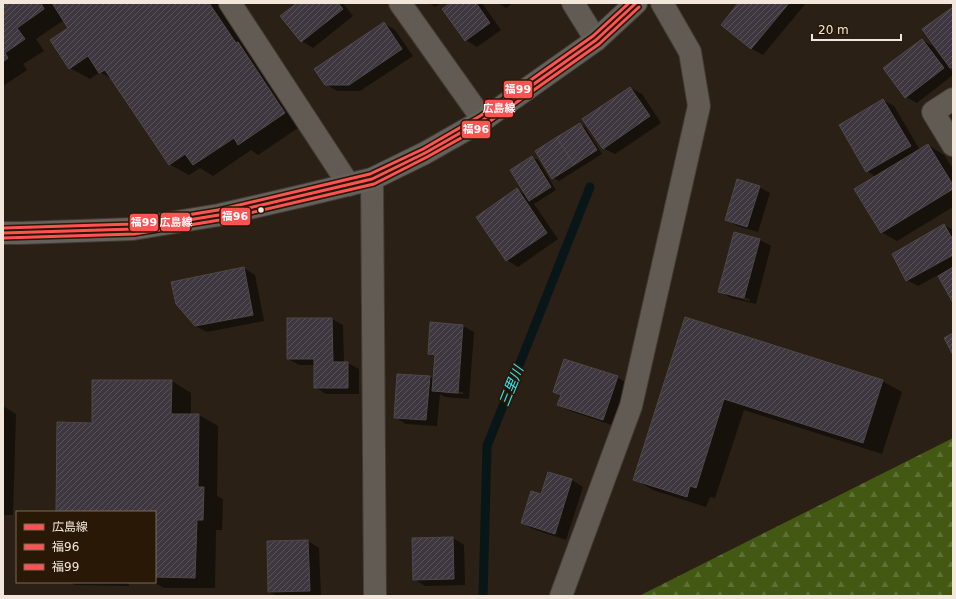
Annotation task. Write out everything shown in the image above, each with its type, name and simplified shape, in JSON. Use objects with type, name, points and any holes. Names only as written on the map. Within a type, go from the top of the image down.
[{"type":"street","points":[[230,3],[348,185]]},
{"type":"street","points":[[400,3],[484,120]]},
{"type":"street","points":[[573,3],[596,40]]},
{"type":"street","points":[[3,233],[133,229],[219,215],[372,179],[425,153],[484,120],[596,40],[636,3]]},
{"type":"street","points":[[561,596],[631,406],[699,106],[690,52],[662,3]]},
{"type":"street","points":[[953,99],[933,112],[953,145]]},
{"type":"street","points":[[372,179],[375,596]]},
{"type":"green space","points":[[953,438],[953,596],[639,596]]},
{"type":"building","points":[[3,3],[41,3],[44,9],[17,28],[25,39],[5,53],[8,58],[3,62]]},
{"type":"building","points":[[52,3],[209,3],[236,43],[238,42],[285,113],[238,145],[234,138],[193,165],[185,154],[169,165],[105,70],[99,73],[88,56],[69,69],[50,40],[68,28]]},
{"type":"building","points":[[297,3],[338,3],[343,9],[301,42],[280,16]]},
{"type":"building","points":[[450,3],[476,3],[490,23],[465,41],[442,9]]},
{"type":"building","points":[[738,3],[789,3],[751,49],[721,25]]},
{"type":"building","points":[[953,7],[953,67],[950,68],[922,29]]},
{"type":"building","points":[[384,22],[402,49],[349,85],[325,85],[314,69]]},
{"type":"building","points":[[922,39],[944,68],[905,98],[883,68]]},
{"type":"building","points":[[630,87],[650,116],[603,149],[582,119]]},
{"type":"building","points":[[883,99],[911,146],[866,172],[839,125]]},
{"type":"building","points":[[580,123],[597,150],[574,165],[557,137]]},
{"type":"building","points":[[557,137],[574,165],[552,179],[535,151]]},
{"type":"building","points":[[928,144],[953,185],[953,189],[881,233],[854,189]]},
{"type":"building","points":[[532,156],[551,187],[529,201],[510,170]]},
{"type":"building","points":[[737,179],[760,186],[747,227],[725,220]]},
{"type":"building","points":[[517,188],[547,233],[506,261],[476,217]]},
{"type":"building","points":[[944,224],[953,240],[953,255],[906,281],[892,254]]},
{"type":"building","points":[[734,232],[760,239],[744,298],[718,292]]},
{"type":"building","points":[[244,267],[253,315],[195,326],[176,304],[171,282]]},
{"type":"building","points":[[953,267],[953,303],[938,276]]},
{"type":"building","points":[[685,317],[883,380],[863,443],[724,399],[696,488],[690,486],[687,497],[633,480]]},
{"type":"building","points":[[287,318],[332,318],[333,362],[348,362],[348,388],[314,388],[314,359],[287,359]]},
{"type":"building","points":[[430,322],[463,325],[458,393],[432,391],[435,355],[428,354]]},
{"type":"building","points":[[953,333],[953,355],[944,338]]},
{"type":"building","points":[[564,359],[618,376],[603,420],[557,405],[561,395],[553,392]]},
{"type":"building","points":[[397,374],[430,376],[426,420],[394,418]]},
{"type":"building","points":[[92,380],[172,380],[171,414],[199,414],[198,487],[204,487],[203,520],[197,520],[195,578],[156,577],[156,511],[56,511],[57,422],[92,423]]},
{"type":"building","points":[[548,472],[572,479],[555,534],[521,523],[531,491],[541,494]]},
{"type":"building","points":[[453,537],[454,579],[413,580],[412,538]]},
{"type":"building","points":[[308,540],[310,591],[268,592],[267,541]]},
{"type":"waterway","name":"三里川","points":[[483,596],[487,446],[590,187]]},
{"type":"transit line","name":"福99","points":[[3,228],[133,224],[218,210],[370,174],[423,149],[480,116],[593,36],[629,3]]},
{"type":"transit line","name":"広島線","points":[[3,233],[133,229],[219,215],[372,179],[425,153],[483,120],[596,40],[636,3]]},
{"type":"transit line","name":"福96","points":[[3,238],[134,234],[220,220],[374,184],[427,157],[486,124],[599,44],[639,7]]}]
